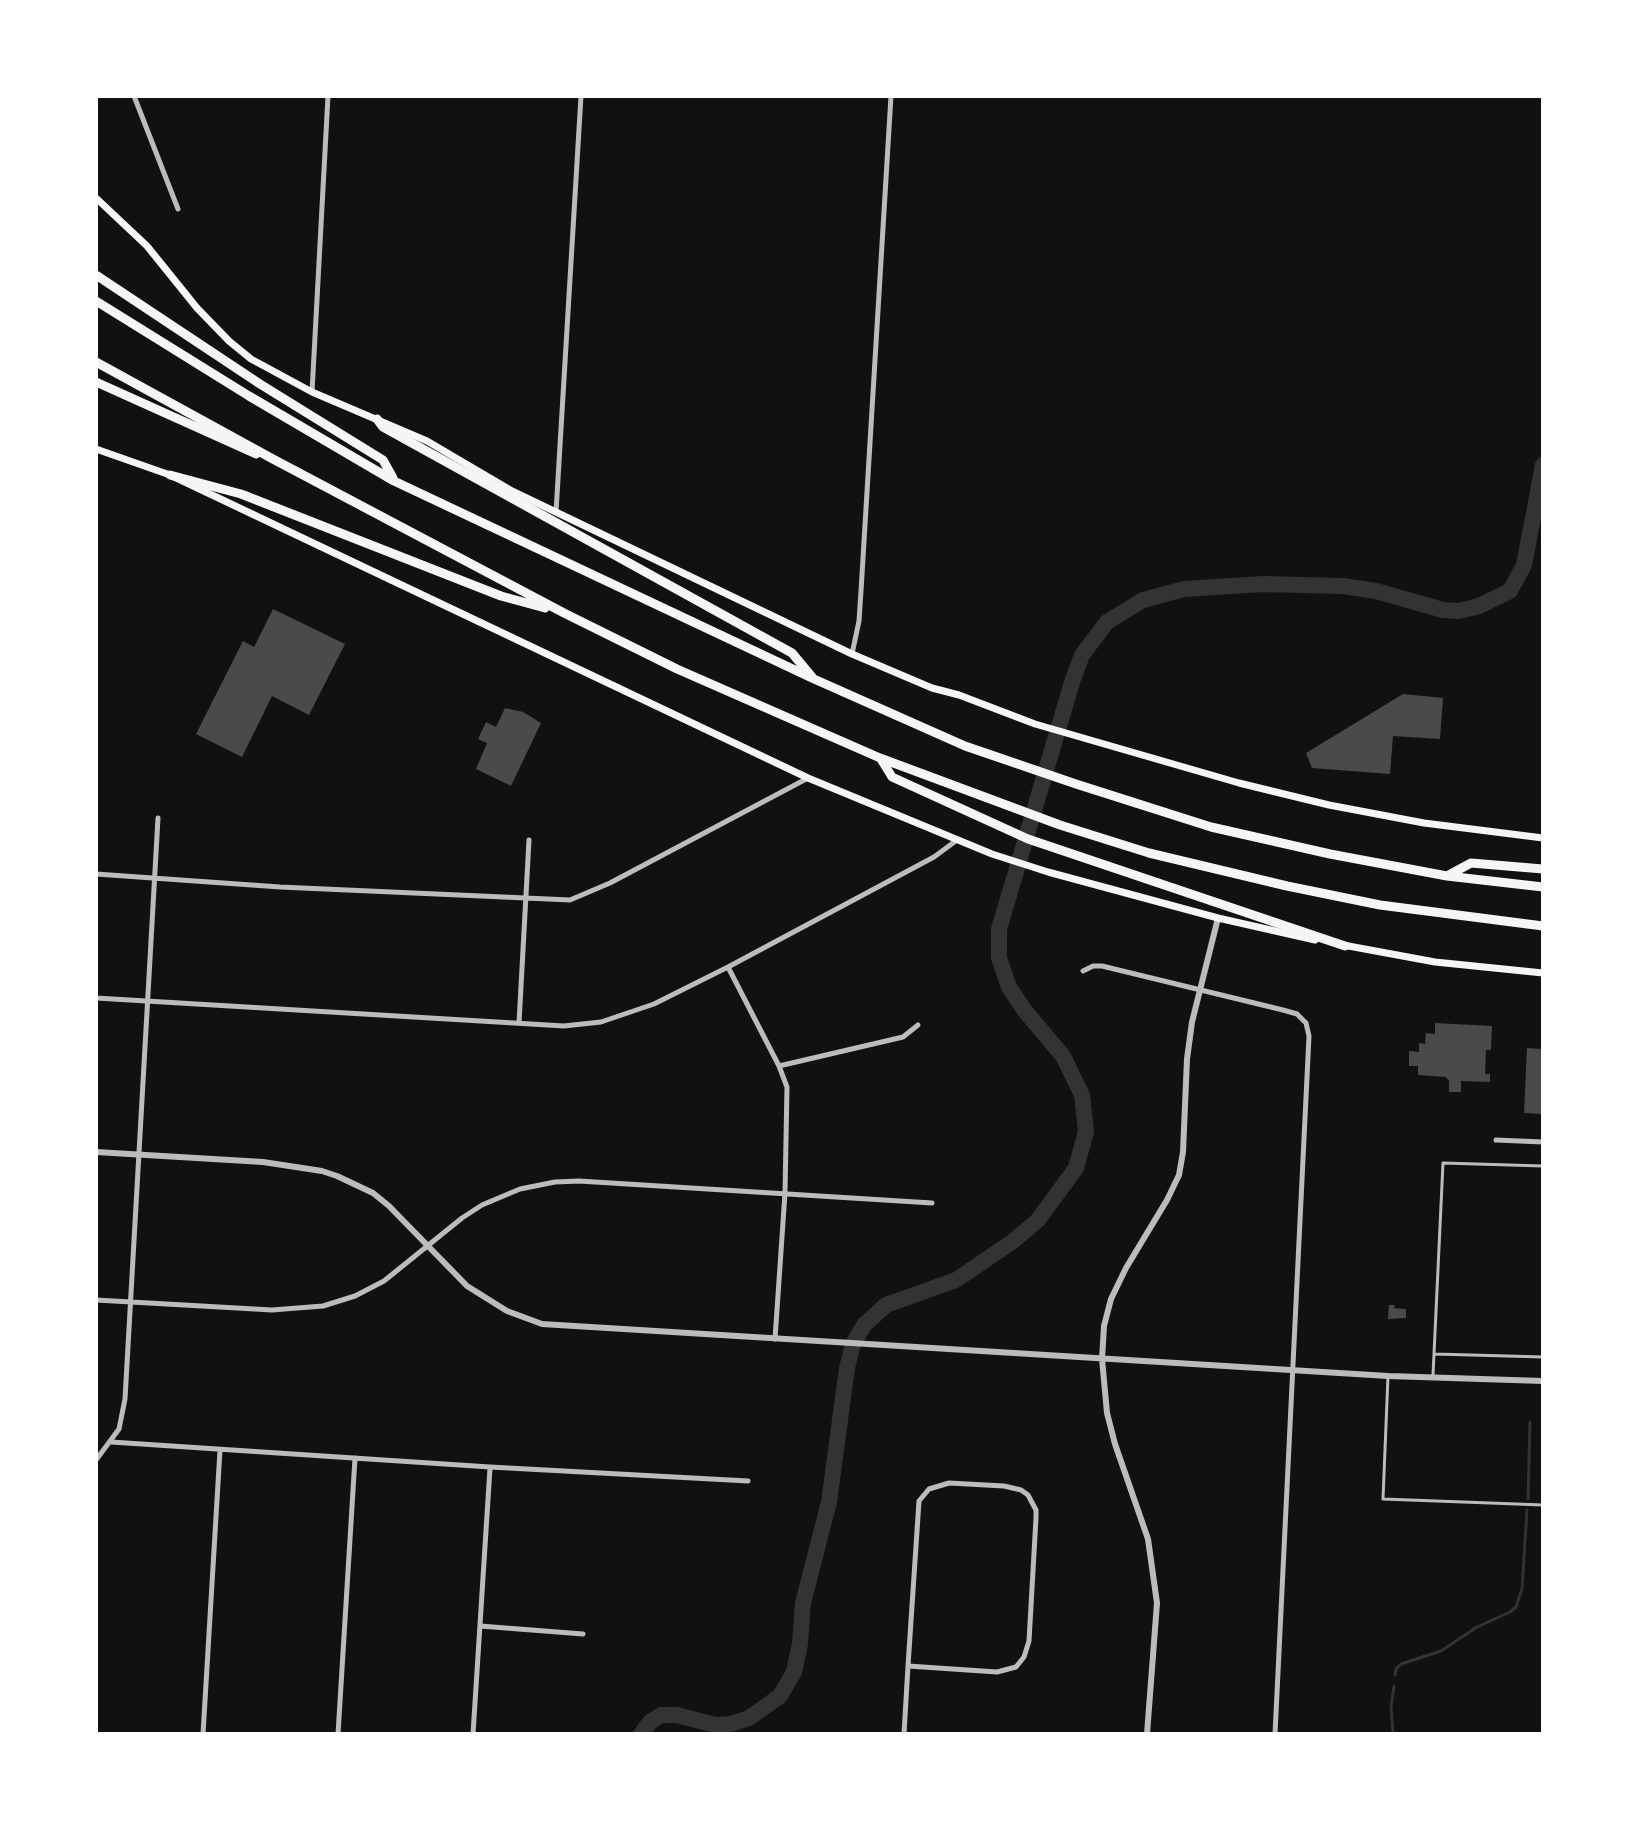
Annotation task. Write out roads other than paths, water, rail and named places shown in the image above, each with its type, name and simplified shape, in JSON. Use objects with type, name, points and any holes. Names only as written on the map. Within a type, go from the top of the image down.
[{"type":"highway","points":[[96,275],[260,384],[383,460],[394,481]]},
{"type":"highway","points":[[96,301],[394,481],[814,679],[965,746],[1211,827],[1447,876],[1543,887]]},
{"type":"highway","points":[[96,362],[564,613],[677,669],[880,758],[1060,825],[1149,853],[1380,905],[1543,926]]},
{"type":"highway","points":[[96,382],[244,449],[271,458]]},
{"type":"highway","points":[[377,419],[383,427],[792,653],[814,679]]},
{"type":"highway","points":[[170,475],[241,494],[501,596],[564,613]]},
{"type":"highway","points":[[880,758],[892,777],[998,827],[1345,946]]},
{"type":"highway","points":[[1447,876],[1471,863],[1543,869]]},
{"type":"main road","points":[[96,198],[147,246],[197,308],[251,359],[312,392],[452,454],[512,491],[852,654],[932,688],[1035,724],[1239,783],[1329,805],[1424,823],[1543,838]]},
{"type":"main road","points":[[96,449],[170,475],[808,778],[992,854],[1218,918],[1345,946],[1435,962],[1543,973]]},
{"type":"street","points":[[134,96],[178,209]]},
{"type":"street","points":[[312,392],[328,96]]},
{"type":"street","points":[[556,512],[581,96]]},
{"type":"street","points":[[852,654],[859,621],[891,96]]},
{"type":"street","points":[[96,874],[570,900],[585,896],[808,778]]},
{"type":"street","points":[[96,1460],[119,1429],[124,1410],[158,818]]},
{"type":"street","points":[[96,998],[564,1026],[601,1022],[654,1004],[728,967],[934,857],[958,839]]},
{"type":"street","points":[[519,1023],[529,840]]},
{"type":"street","points":[[1147,1734],[1157,1603],[1154,1572],[1148,1539],[1107,1413],[1102,1359],[1104,1326],[1111,1299],[1126,1268],[1179,1175],[1183,1152],[1187,1059],[1218,918]]},
{"type":"street","points":[[1083,971],[1102,966],[1297,1014],[1306,1023],[1309,1036],[1275,1734]]},
{"type":"street","points":[[728,967],[787,1087],[785,1193],[775,1340]]},
{"type":"street","points":[[779,1066],[903,1037],[918,1025]]},
{"type":"street","points":[[1496,1140],[1543,1142]]},
{"type":"street","points":[[96,1152],[263,1162],[322,1171],[373,1193],[475,1292],[507,1311],[542,1324],[1292,1371],[1543,1381]]},
{"type":"street","points":[[96,1300],[272,1310],[323,1306],[355,1296],[384,1281],[482,1205],[520,1189],[555,1182],[932,1203]]},
{"type":"street","points":[[111,1442],[748,1481]]},
{"type":"street","points":[[203,1734],[220,1450]]},
{"type":"street","points":[[338,1734],[355,1458]]},
{"type":"street","points":[[473,1734],[490,1467]]},
{"type":"street","points":[[904,1734],[908,1666],[919,1501],[929,1489],[949,1483],[1021,1490],[1033,1502],[1036,1518],[1027,1653],[1021,1662],[1003,1672],[908,1666]]},
{"type":"street","points":[[480,1626],[583,1634]]},
{"type":"lane","points":[[1432,1378],[1443,1163],[1543,1166]]},
{"type":"lane","points":[[1434,1354],[1543,1357]]},
{"type":"lane","points":[[1388,1376],[1383,1499],[1543,1505]]},
{"type":"waterway","points":[[641,1734],[650,1722],[661,1715],[677,1715],[715,1725],[731,1724],[749,1718],[780,1696],[794,1672],[800,1644],[803,1603],[829,1502],[853,1344],[864,1325],[886,1305],[956,1280],[1012,1242],[1038,1220],[1076,1168],[1086,1132],[1082,1095],[1063,1056],[1009,987],[999,958],[999,929],[1082,655],[1107,622],[1143,600],[1184,589],[1263,584],[1343,586],[1376,591],[1443,610],[1459,611],[1479,606],[1510,591],[1524,565],[1543,465]]},
{"type":"waterway","points":[[1528,1499],[1530,1422]]},
{"type":"waterway","points":[[1395,1675],[1401,1664],[1441,1651],[1477,1627],[1516,1607],[1522,1589],[1527,1510]]},
{"type":"waterway","points":[[1393,1734],[1391,1707],[1394,1686]]}]
